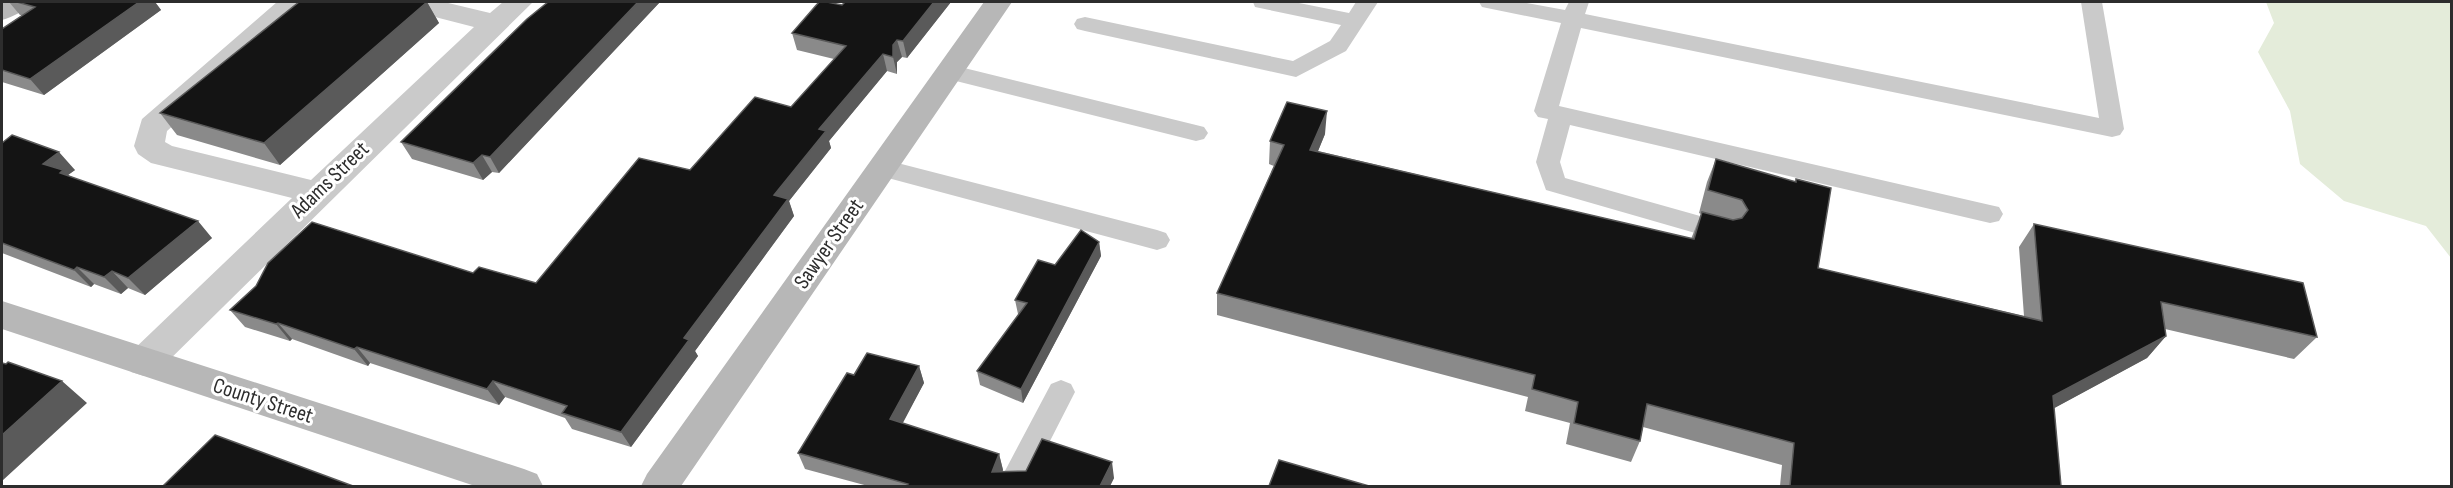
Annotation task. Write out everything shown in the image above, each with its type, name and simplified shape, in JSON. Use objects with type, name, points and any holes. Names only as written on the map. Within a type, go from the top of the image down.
[{"type":"street","points":[[2,11],[16,2]]},
{"type":"street","points":[[298,2],[288,7],[153,127],[149,146],[162,155],[317,193]]},
{"type":"street","points":[[410,2],[495,23]]},
{"type":"street","name":"Adams Street","points":[[144,362],[317,193],[519,2]]},
{"type":"street","name":"Sawyer Street","points":[[660,486],[998,2]]},
{"type":"street","name":"County Street","points":[[2,315],[524,486]]},
{"type":"lane","points":[[1263,2],[1355,21]]},
{"type":"lane","points":[[1085,24],[1296,69],[1338,46],[1367,2]]},
{"type":"lane","points":[[1490,2],[1576,10],[2112,129],[2092,2]]},
{"type":"lane","points":[[1576,10],[1546,111],[1990,214]]},
{"type":"lane","points":[[948,72],[1196,133]]},
{"type":"lane","points":[[1561,114],[1548,162],[1555,184],[1723,232]]},
{"type":"lane","points":[[882,168],[1157,240]]},
{"type":"lane","points":[[1012,486],[1062,392]]},
{"type":"green space","points":[[2266,2],[2451,2],[2451,258],[2426,226],[2344,201],[2300,164],[2290,111],[2258,52],[2274,23]]},
{"type":"building","points":[[17,2],[139,2],[30,79],[2,70],[2,29],[35,7]]},
{"type":"building","points":[[299,2],[427,2],[264,143],[160,113]]},
{"type":"building","points":[[548,2],[638,2],[490,157],[482,155],[473,163],[401,142],[527,19]]},
{"type":"building","points":[[819,2],[842,5],[845,2],[934,2],[903,41],[897,40],[893,45],[893,57],[883,54],[819,129],[826,131],[774,195],[788,199],[684,338],[689,340],[621,432],[562,413],[567,406],[493,381],[487,389],[357,347],[354,349],[278,323],[230,310],[256,286],[268,263],[312,222],[473,273],[479,267],[536,283],[639,158],[690,170],[755,97],[791,107],[846,46],[792,33]]},
{"type":"building","points":[[1287,102],[1327,111],[1310,150],[1694,239],[1702,212],[1733,220],[1742,218],[1748,210],[1742,200],[1708,190],[1716,159],[1796,182],[1796,179],[1831,188],[1818,268],[2042,321],[2034,224],[2303,283],[2317,337],[2161,302],[2166,336],[2053,396],[2061,486],[1790,486],[1794,443],[1647,404],[1640,441],[1574,423],[1578,402],[1532,389],[1535,375],[1217,293],[1284,145],[1270,141]]},
{"type":"building","points":[[12,135],[59,152],[43,164],[63,170],[60,173],[198,221],[128,278],[112,271],[104,277],[77,267],[74,270],[2,243],[2,143]]},
{"type":"building","points":[[1081,230],[1099,242],[1021,389],[977,371],[1027,303],[1015,300],[1038,260],[1055,265]]},
{"type":"building","points":[[867,353],[919,366],[890,419],[999,454],[992,472],[1026,471],[1042,439],[1112,462],[1100,486],[906,486],[908,484],[798,453],[847,373],[854,375]]},
{"type":"building","points":[[8,362],[62,381],[2,435],[2,363]]},
{"type":"building","points":[[215,435],[353,486],[163,486]]},
{"type":"building","points":[[1279,460],[1369,486],[1269,486]]}]
